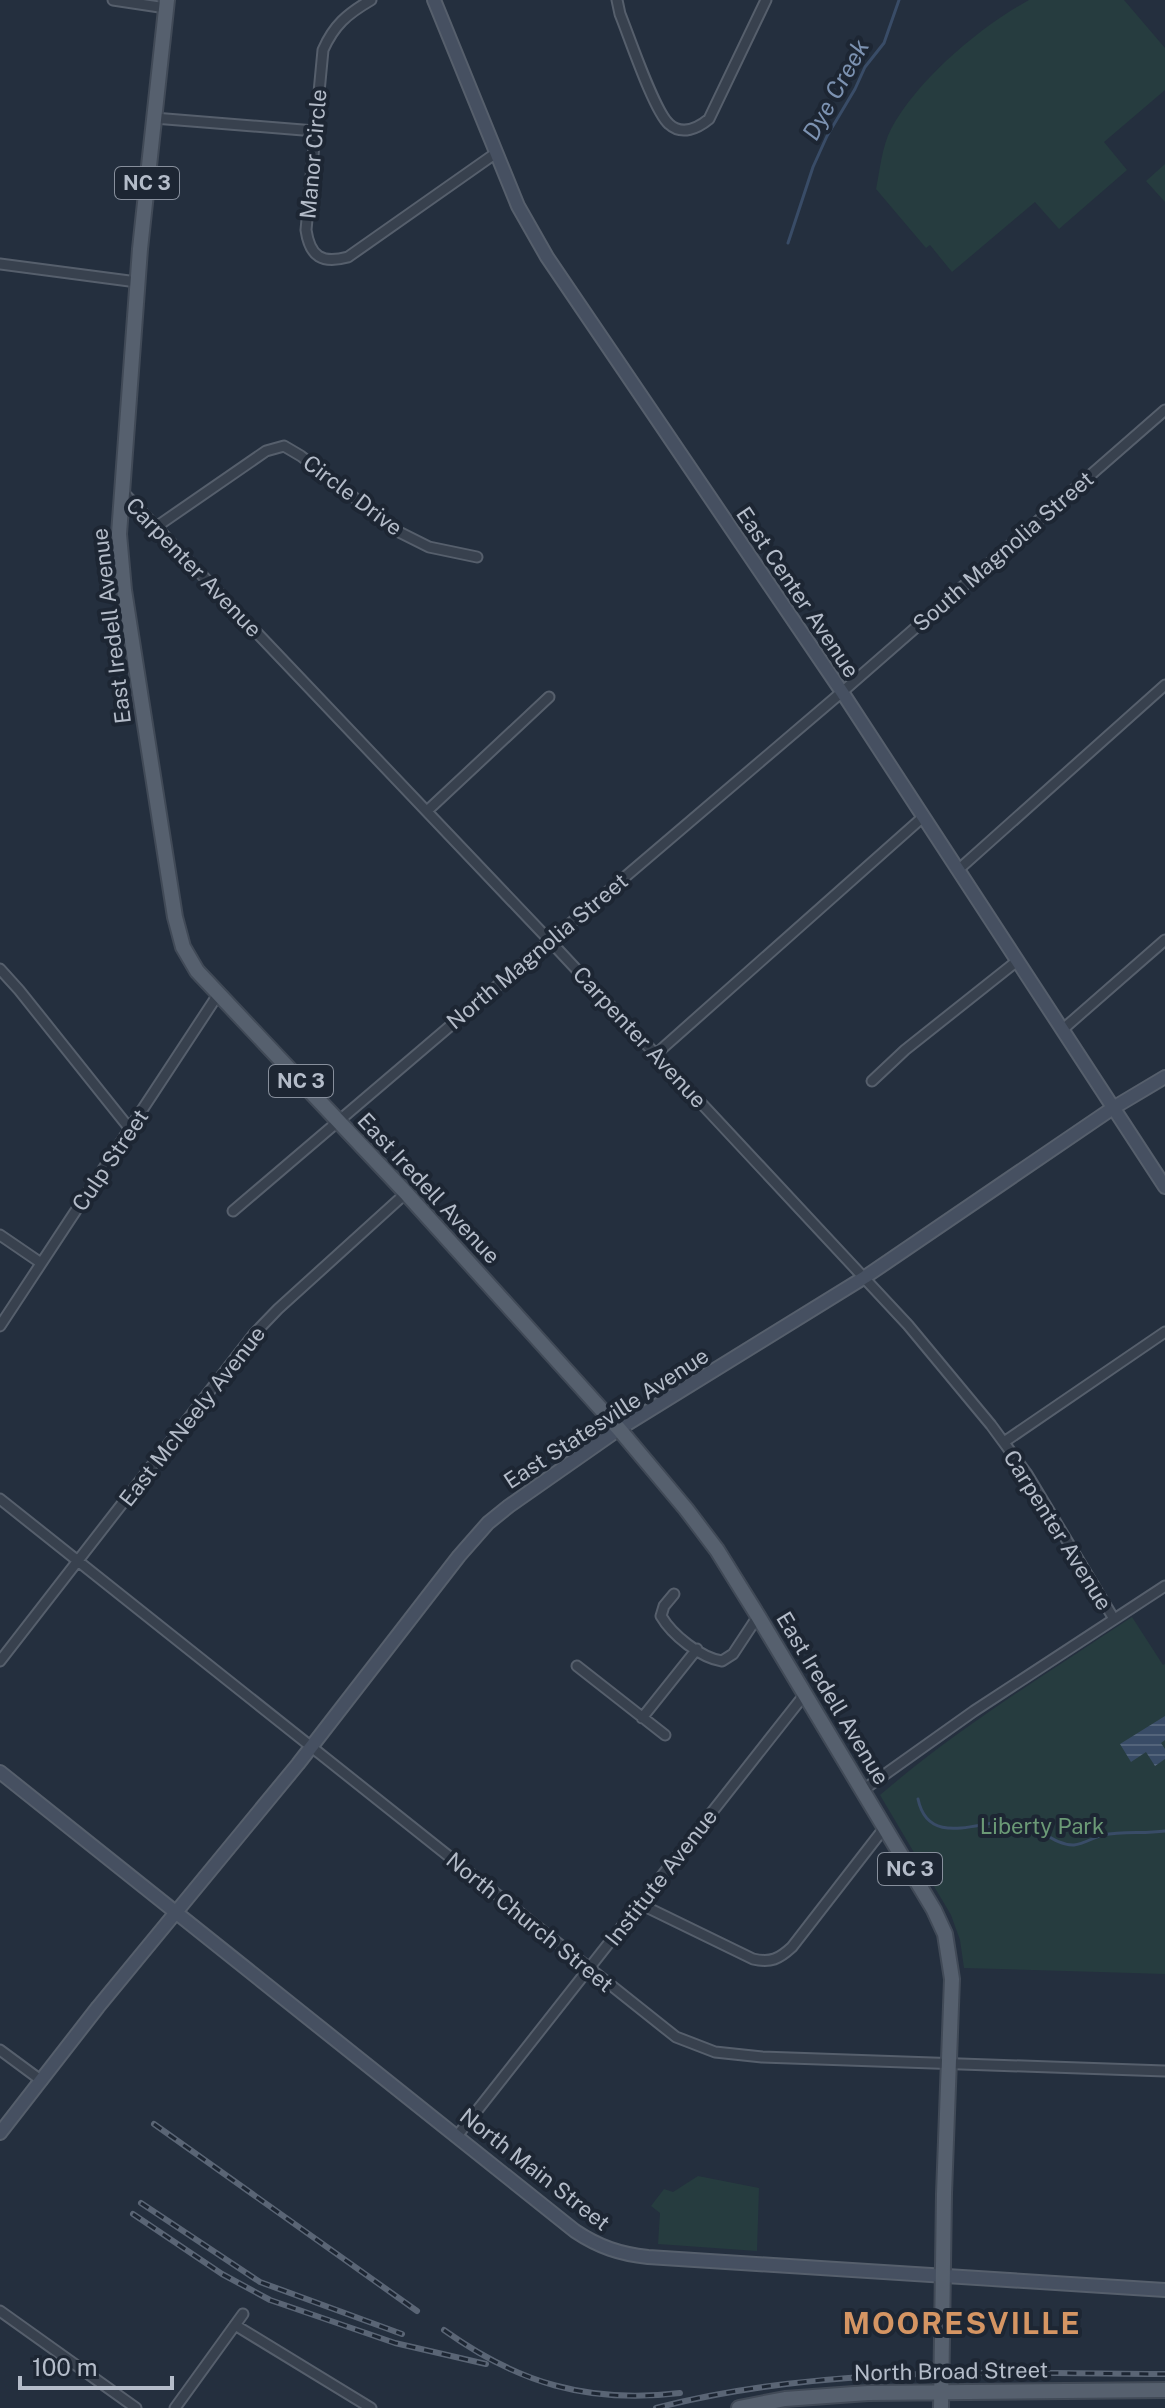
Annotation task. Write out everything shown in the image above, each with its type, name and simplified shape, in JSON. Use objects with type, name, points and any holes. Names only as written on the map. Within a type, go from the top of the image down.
[{"type":"main road","name":"East Iredell Avenue","points":[[166,4],[137,282],[119,534],[124,590],[175,917],[183,947],[197,971],[406,1193],[619,1429],[717,1550],[934,1910],[945,1934],[952,1979],[943,2275]]},
{"type":"main road","name":"NC 3","points":[[941,2408],[943,2275]]},
{"type":"main road","name":"North Broad Street","points":[[739,2408],[785,2399],[940,2391],[1165,2390]]},
{"type":"street","points":[[113,0],[166,4]]},
{"type":"street","name":"Manor Circle","points":[[371,0],[346,14],[332,31],[323,50],[306,230],[308,245],[318,257],[333,261],[348,257],[496,153]]},
{"type":"street","name":"East Center Avenue","points":[[434,0],[518,206],[547,257],[842,692],[1165,1187]]},
{"type":"street","points":[[617,0],[660,111],[671,126],[685,130],[697,129],[709,119],[766,0]]},
{"type":"street","points":[[154,118],[315,131]]},
{"type":"street","points":[[0,264],[137,282]]},
{"type":"street","name":"South Magnolia Street","points":[[842,692],[1165,410]]},
{"type":"street","name":"Circle Drive","points":[[156,527],[266,451],[284,446],[397,531],[429,547],[477,557]]},
{"type":"street","name":"Carpenter Avenue","points":[[122,491],[865,1277],[950,1374],[1004,1442],[1027,1474],[1114,1619]]},
{"type":"street","points":[[958,870],[1165,685]]},
{"type":"street","name":"North Magnolia Street","points":[[233,1211],[842,692]]},
{"type":"street","points":[[427,811],[549,697]]},
{"type":"street","points":[[656,1054],[923,817]]},
{"type":"street","points":[[1062,1030],[1165,940]]},
{"type":"street","points":[[872,1081],[905,1050],[1017,961]]},
{"type":"street","points":[[0,969],[130,1129]]},
{"type":"street","name":"Culp Street","points":[[0,1326],[219,993]]},
{"type":"street","name":"East Statesville Avenue","points":[[0,2133],[488,1523],[532,1488],[619,1429],[865,1277],[1113,1108],[1165,1077]]},
{"type":"street","name":"East McNeely Avenue","points":[[0,1661],[254,1334],[406,1193]]},
{"type":"street","points":[[0,1235],[41,1263]]},
{"type":"street","points":[[1004,1442],[1165,1332]]},
{"type":"street","name":"North Church Street","points":[[0,1499],[676,2037],[715,2052],[762,2057],[1165,2071]]},
{"type":"street","points":[[863,1790],[974,1711],[1165,1586]]},
{"type":"street","points":[[674,1594],[664,1606],[661,1616],[666,1625],[709,1659],[722,1661],[733,1654],[758,1616]]},
{"type":"street","points":[[642,1718],[697,1649]]},
{"type":"street","points":[[577,1666],[665,1735]]},
{"type":"street","name":"Institute Avenue","points":[[457,2136],[805,1694]]},
{"type":"street","name":"North Main Street","points":[[0,1772],[575,2231],[597,2245],[622,2254],[1165,2290]]},
{"type":"street","points":[[640,1904],[753,1959],[766,1962],[778,1959],[792,1947],[885,1827]]},
{"type":"street","points":[[0,2050],[42,2081]]},
{"type":"street","points":[[0,2311],[136,2408]]},
{"type":"street","points":[[175,2408],[243,2314]]},
{"type":"street","points":[[235,2325],[371,2408]]},
{"type":"green space","points":[[1029,0],[1124,0],[1165,48],[1165,90],[1104,142],[1127,170],[1059,229],[1035,202],[952,272],[930,245],[926,248],[876,189],[885,143],[903,110],[934,73],[971,39]]},
{"type":"green space","points":[[1165,164],[1165,202],[1146,181]]},
{"type":"green space","name":"Liberty Park","points":[[1132,1617],[1165,1664],[1165,1974],[964,1968],[960,1940],[951,1915],[880,1795],[971,1724]]},
{"type":"green space","points":[[698,2176],[759,2188],[757,2251],[658,2244],[660,2213],[651,2206],[664,2189],[673,2192]]},
{"type":"water","points":[[1165,1716],[1165,1740],[1161,1743],[1165,1749],[1165,1759],[1155,1766],[1146,1752],[1131,1762],[1120,1744]]},
{"type":"waterway","name":"Dye Creek","points":[[788,243],[813,167],[827,136],[865,67],[884,43],[899,0]]},
{"type":"waterway","points":[[918,1799],[924,1815],[933,1824],[946,1828],[1018,1822],[1053,1839],[1074,1845],[1111,1834],[1165,1831]]},
{"type":"railway","points":[[154,2124],[417,2311]]},
{"type":"railway","points":[[141,2203],[260,2282],[402,2334]]},
{"type":"railway","points":[[133,2214],[222,2274],[270,2300],[395,2343],[486,2364]]},
{"type":"railway","points":[[444,2330],[499,2364],[555,2386],[615,2395],[680,2393]]},
{"type":"railway","points":[[656,2408],[719,2394],[845,2378],[973,2373],[1165,2374]]},
{"type":"district","name":"MOORESVILLE","points":[[962,2324]]}]
